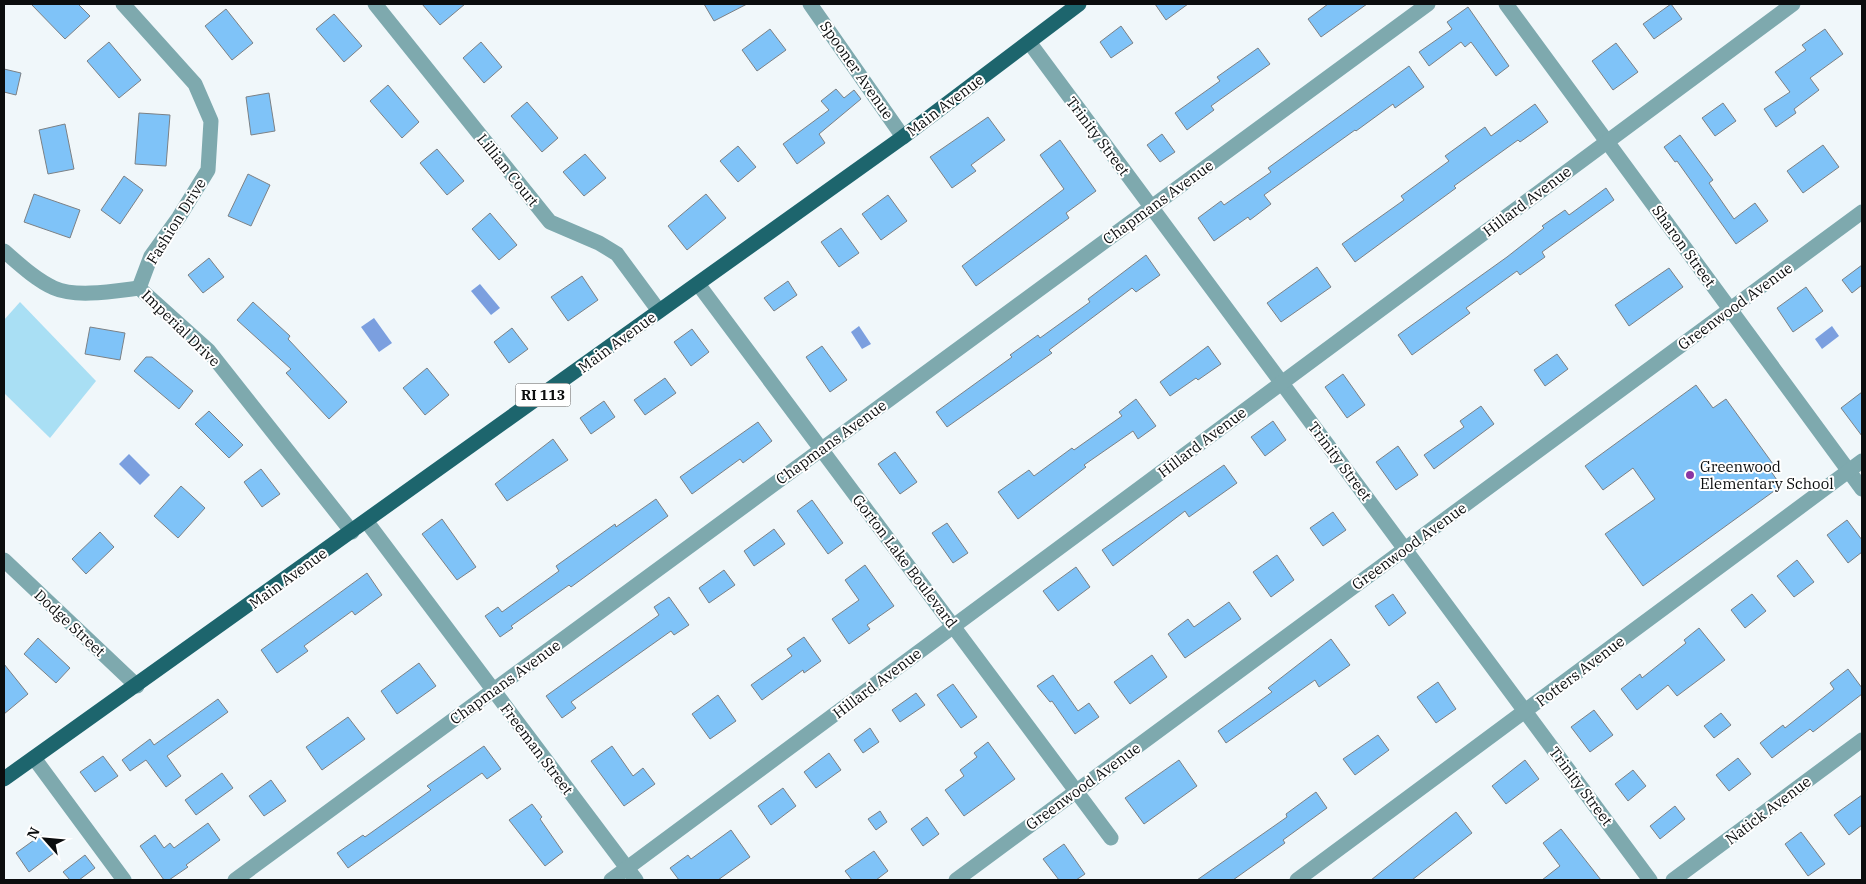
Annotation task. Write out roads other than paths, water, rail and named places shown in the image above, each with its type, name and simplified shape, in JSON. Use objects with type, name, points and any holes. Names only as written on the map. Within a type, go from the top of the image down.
[{"type":"main road","name":"Main Avenue","points":[[4,779],[367,522],[904,137],[1072,6]]},
{"type":"street","name":"Fashion Drive","points":[[123,4],[195,84],[211,121],[208,170],[180,217],[151,256],[139,288]]},
{"type":"street","name":"Lillian Court","points":[[375,4],[550,222],[599,243],[617,254],[659,311]]},
{"type":"street","name":"Spooner Avenue","points":[[810,4],[904,137]]},
{"type":"street","name":"Chapmans Avenue","points":[[235,880],[1428,4]]},
{"type":"street","name":"Sharon Street","points":[[1506,4],[1862,489]]},
{"type":"street","name":"Hillard Avenue","points":[[611,880],[632,874],[954,626],[1793,4]]},
{"type":"street","name":"Trinity Street","points":[[1028,42],[1650,880]]},
{"type":"street","name":"Greenwood Avenue","points":[[956,880],[1862,212]]},
{"type":"street","name":"Imperial Drive","points":[[4,251],[20,265],[55,288],[93,293],[139,288],[208,350],[352,532]]},
{"type":"street","name":"Gorton Lake Boulevard","points":[[698,284],[1111,838]]},
{"type":"street","name":"Potters Avenue","points":[[1297,880],[1862,462]]},
{"type":"street","name":"Freeman Street","points":[[367,522],[632,874]]},
{"type":"street","name":"Dodge Street","points":[[4,560],[137,686]]},
{"type":"street","name":"Natick Avenue","points":[[1673,880],[1862,740]]},
{"type":"street","points":[[34,758],[124,880]]},
{"type":"water","points":[[480,284],[500,308],[491,315],[471,291]]},
{"type":"water","points":[[374,318],[392,343],[379,352],[361,327]]},
{"type":"water","points":[[859,326],[871,344],[862,349],[851,332]]},
{"type":"water","points":[[1832,326],[1839,336],[1822,349],[1815,339]]},
{"type":"water","points":[[129,454],[150,475],[140,485],[119,464]]},
{"type":"place","name":"Greenwood Elementary School","points":[[1690,475]]}]
